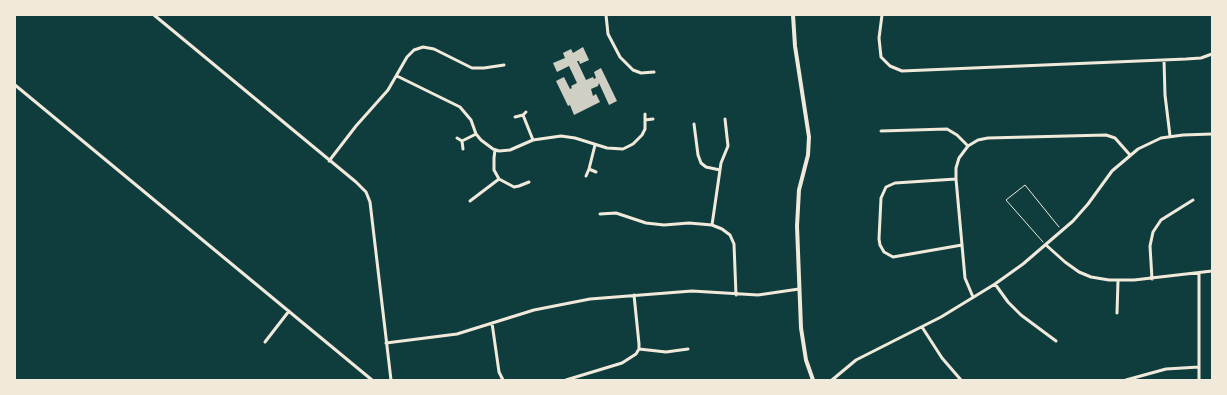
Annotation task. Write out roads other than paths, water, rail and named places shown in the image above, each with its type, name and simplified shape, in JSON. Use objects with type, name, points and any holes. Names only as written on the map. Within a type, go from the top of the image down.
[{"type":"street","points":[[154,15],[356,182],[368,196],[391,380]]},
{"type":"street","points":[[606,15],[608,34],[620,57],[634,70],[642,73],[654,72]]},
{"type":"street","points":[[793,15],[795,46],[809,137],[809,149],[800,182],[798,202],[799,289],[803,346],[813,380]]},
{"type":"street","points":[[882,15],[879,29],[881,57],[887,64],[898,70],[1164,60],[1201,58],[1212,54]]},
{"type":"street","points":[[329,161],[356,126],[388,90],[411,53],[423,47],[434,49],[472,68],[504,65]]},
{"type":"street","points":[[1164,60],[1165,95],[1170,136]]},
{"type":"street","points":[[397,76],[460,107],[471,120],[476,134],[481,140],[496,150],[510,150],[533,140],[568,136],[595,145],[616,149],[629,147],[642,135],[645,114]]},
{"type":"street","points":[[15,85],[372,380]]},
{"type":"street","points":[[515,117],[525,113],[533,140]]},
{"type":"street","points":[[645,120],[653,119]]},
{"type":"street","points":[[712,225],[720,170],[728,146],[725,119]]},
{"type":"street","points":[[694,124],[698,155],[701,163],[706,167],[720,170]]},
{"type":"street","points":[[881,130],[947,129],[957,135],[968,146]]},
{"type":"street","points":[[462,141],[476,134]]},
{"type":"street","points":[[832,380],[850,364],[864,355],[922,327],[995,284],[1023,264],[1063,231],[1082,212],[1112,171],[1130,155],[1154,140],[1170,136],[1212,134]]},
{"type":"street","points":[[973,297],[966,282],[956,179],[956,168],[968,146],[978,140],[988,138],[1106,135],[1116,138],[1130,155]]},
{"type":"street","points":[[457,138],[462,141]]},
{"type":"street","points":[[462,141],[463,149]]},
{"type":"street","points":[[586,176],[595,145]]},
{"type":"street","points":[[496,150],[494,170],[499,179],[514,187],[529,182]]},
{"type":"street","points":[[589,169],[596,172]]},
{"type":"street","points":[[470,201],[499,179]]},
{"type":"street","points":[[956,179],[900,183],[886,187],[881,198],[879,239],[884,252],[893,257],[962,245]]},
{"type":"street","points":[[1152,279],[1150,246],[1152,232],[1161,220],[1193,200]]},
{"type":"street","points":[[600,214],[616,213],[646,223],[664,225],[689,223],[712,225],[726,231],[734,244],[736,295]]},
{"type":"street","points":[[1046,245],[1064,262],[1084,275],[1118,281],[1152,279],[1212,271]]},
{"type":"street","points":[[1198,272],[1199,380]]},
{"type":"street","points":[[1117,313],[1118,281]]},
{"type":"street","points":[[995,284],[1008,302],[1021,315],[1056,340]]},
{"type":"street","points":[[386,343],[457,334],[560,304],[590,298],[692,292],[758,295],[799,289]]},
{"type":"street","points":[[566,380],[622,364],[632,358],[639,349],[634,295]]},
{"type":"street","points":[[265,342],[289,311]]},
{"type":"street","points":[[492,323],[499,372],[502,380]]},
{"type":"street","points":[[922,327],[942,358],[961,380]]},
{"type":"street","points":[[639,349],[666,352],[688,349]]},
{"type":"street","points":[[1126,380],[1166,369],[1199,367]]}]
